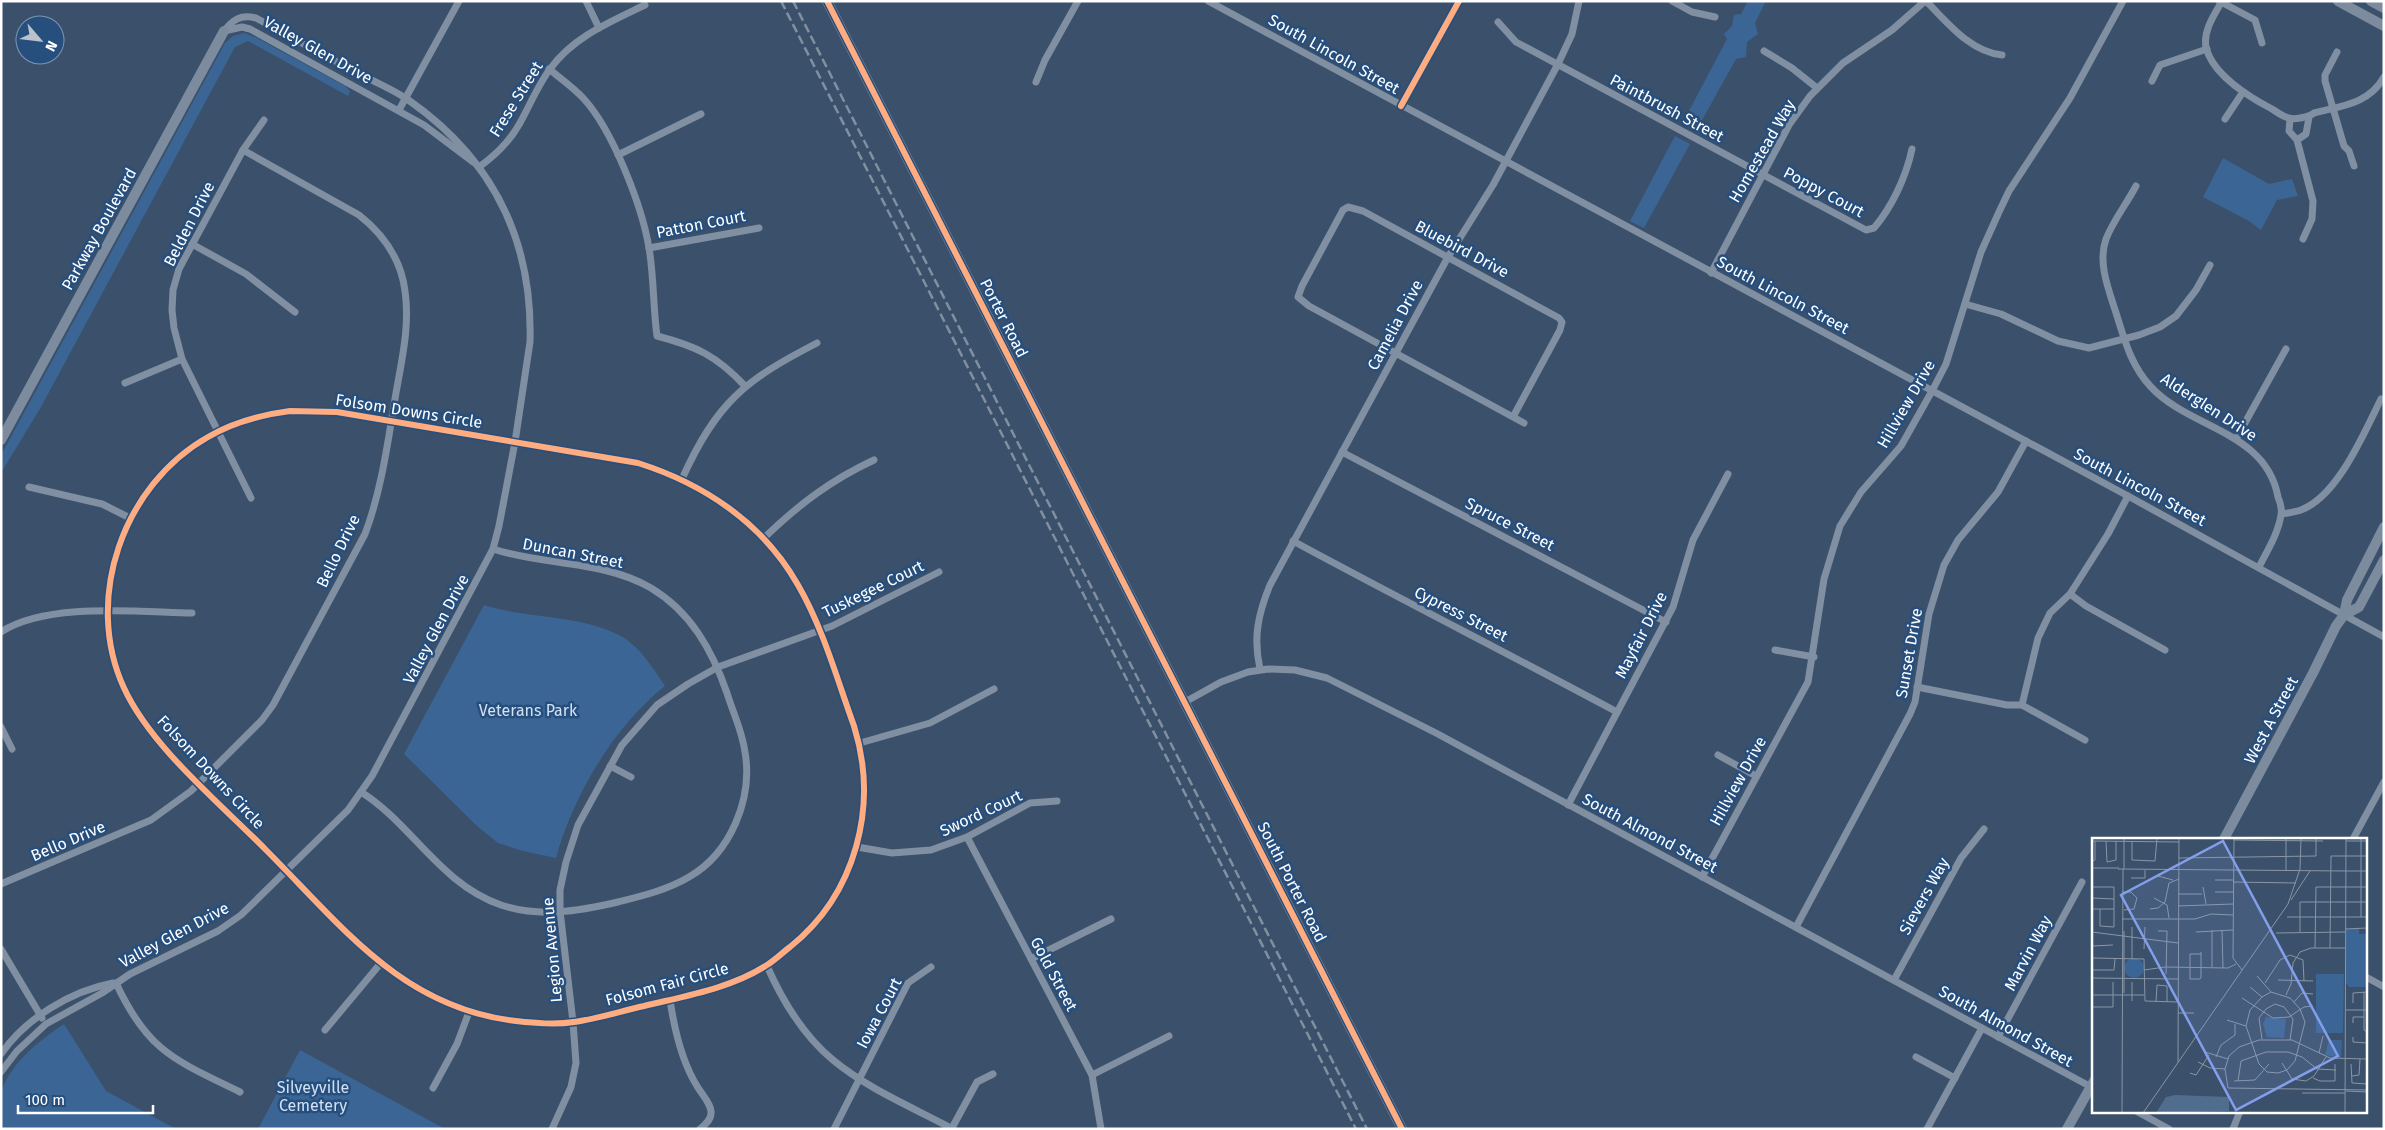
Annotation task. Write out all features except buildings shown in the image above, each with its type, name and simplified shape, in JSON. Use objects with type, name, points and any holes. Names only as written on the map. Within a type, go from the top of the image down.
[{"type":"street","points":[[399,110],[459,1]]},
{"type":"street","points":[[586,1],[600,28]]},
{"type":"street","name":"Porter Road","points":[[827,1],[1157,648]]},
{"type":"street","points":[[1036,82],[1045,60],[1078,1]]},
{"type":"street","name":"South Lincoln Street","points":[[1208,1],[2128,496],[2384,636]]},
{"type":"street","points":[[1401,106],[1459,1]]},
{"type":"street","name":"Camelia Drive","points":[[1260,669],[1256,643],[1260,614],[1270,585],[1448,257],[1505,162],[1558,64],[1572,34],[1580,1]]},
{"type":"street","points":[[1672,1],[1692,12],[1715,17]]},
{"type":"street","points":[[1926,1],[1967,40],[1992,54],[2002,55]]},
{"type":"street","name":"Homestead Way","points":[[1711,272],[1789,125],[1817,88],[1843,63],[1892,30],[1926,1]]},
{"type":"street","name":"Hillview Drive","points":[[1702,877],[1808,682],[1814,657],[1824,579],[1840,526],[1860,492],[1901,446],[1932,391],[1946,364],[1981,252],[2009,191],[2070,98],[2124,1]]},
{"type":"street","points":[[2338,1],[2384,26]]},
{"type":"street","points":[[2371,1],[2384,8]]},
{"type":"street","points":[[2262,43],[2255,20],[2221,2],[2207,30],[2206,49],[2213,62],[2243,92],[2290,119],[2309,117],[2332,108],[2352,104],[2381,88],[2384,77]]},
{"type":"street","name":"Frese Street","points":[[479,167],[495,155],[513,134],[549,69],[562,54],[585,35],[645,5]]},
{"type":"street","name":"Valley Glen Drive","points":[[1,1072],[22,1045],[46,1024],[102,994],[116,982],[233,922],[256,903],[348,810],[372,776],[492,549],[500,526],[530,342],[528,286],[522,255],[508,216],[479,167],[456,139],[405,98],[256,18],[246,15],[238,17],[224,32]]},
{"type":"street","name":"Paintbrush Street","points":[[1498,22],[1516,42],[1763,176]]},
{"type":"street","name":"Valley Glen Drive","points":[[224,32],[235,27],[250,29],[399,110],[449,142],[479,167]]},
{"type":"street","name":"Parkway Boulevard","points":[[1,440],[224,32]]},
{"type":"street","points":[[2152,81],[2160,65],[2206,49]]},
{"type":"street","points":[[1764,51],[1792,68],[1817,88]]},
{"type":"street","points":[[2337,52],[2325,75],[2325,82],[2344,146],[2349,151],[2354,166]]},
{"type":"street","points":[[549,69],[585,100],[618,155],[638,206],[649,248],[657,336],[704,351],[730,370],[745,386]]},
{"type":"street","points":[[2225,119],[2243,92]]},
{"type":"street","points":[[618,155],[701,114]]},
{"type":"street","points":[[2297,140],[2306,134],[2309,117]]},
{"type":"street","points":[[2290,119],[2289,131],[2297,140],[2313,201],[2312,219],[2303,240]]},
{"type":"street","name":"Belden Drive","points":[[251,498],[182,359],[174,328],[172,310],[179,270],[243,150],[264,120]]},
{"type":"street","name":"Poppy Court","points":[[1763,176],[1870,230],[1878,223],[1904,177],[1912,149]]},
{"type":"street","name":"Bello Drive","points":[[1,884],[151,820],[199,783],[262,720],[273,705],[360,542],[377,498],[406,332],[407,311],[402,275],[389,247],[359,214],[243,150]]},
{"type":"street","name":"Alderglen Drive","points":[[2136,186],[2106,240],[2104,256],[2106,281],[2123,339],[2136,370],[2152,389],[2174,405],[2248,447],[2270,471],[2277,490],[2282,514]]},
{"type":"street","name":"Bluebird Drive","points":[[1396,354],[1298,298],[1302,286],[1338,216],[1348,207],[1355,207],[1555,316],[1562,322],[1556,337],[1513,417]]},
{"type":"street","name":"Patton Court","points":[[649,248],[759,228]]},
{"type":"street","points":[[192,244],[246,274],[295,312]]},
{"type":"street","points":[[1965,304],[2001,314],[2058,341],[2089,348],[2160,327],[2176,316],[2196,290],[2210,265]]},
{"type":"street","points":[[682,478],[708,427],[745,386],[771,368],[817,343]]},
{"type":"street","points":[[2236,439],[2286,349]]},
{"type":"street","points":[[1396,354],[1524,423]]},
{"type":"street","points":[[125,383],[182,359]]},
{"type":"street","points":[[2259,567],[2276,534],[2282,514],[2300,511],[2334,484],[2381,399]]},
{"type":"street","name":"Folsom Downs Circle","points":[[287,872],[154,736],[132,704],[118,671],[109,628],[108,612],[110,579],[118,547],[130,518],[148,490],[166,470],[189,450],[218,432],[256,417],[290,411],[337,412],[515,442]]},
{"type":"street","name":"Sunset Drive","points":[[1796,927],[1903,730],[1915,702],[1929,614],[1944,565],[1958,540],[1998,492],[2026,441]]},
{"type":"street","name":"Folsom Fair Circle","points":[[287,872],[380,964],[427,995],[469,1012],[526,1022],[573,1022],[670,1000],[724,985],[767,966],[802,938],[822,916],[846,876],[858,847],[863,816],[864,776],[860,743],[819,630],[798,585],[764,538],[725,504],[682,478],[638,463],[515,442]]},
{"type":"street","name":"Spruce Street","points":[[1342,452],[1666,622]]},
{"type":"street","points":[[764,538],[785,517],[828,484],[874,460]]},
{"type":"street","name":"Mayfair Drive","points":[[1568,805],[1666,622],[1679,593],[1684,568],[1693,540],[1728,474]]},
{"type":"street","points":[[29,487],[102,504],[130,518]]},
{"type":"street","points":[[2022,705],[2038,638],[2050,613],[2070,594],[2108,534],[2128,496]]},
{"type":"street","name":"West A Street","points":[[2225,838],[2313,673],[2336,626],[2344,615],[2347,600],[2384,527]]},
{"type":"street","name":"Cypress Street","points":[[1293,541],[1617,712]]},
{"type":"street","name":"Duncan Street","points":[[360,792],[375,801],[448,874],[467,888],[513,908],[538,912],[591,908],[668,888],[690,877],[707,864],[722,846],[734,827],[743,804],[747,779],[746,753],[740,726],[718,666],[691,622],[678,608],[650,588],[615,574],[508,555],[492,549]]},
{"type":"street","name":"West A Street","points":[[2344,615],[2359,607],[2384,560]]},
{"type":"street","name":"Tuskegee Court","points":[[819,630],[852,618],[939,572]]},
{"type":"street","points":[[2070,594],[2086,606],[2165,650]]},
{"type":"street","points":[[1,632],[9,627],[40,616],[108,612],[192,613]]},
{"type":"street","name":"Legion Avenue","points":[[552,1129],[571,1087],[576,1063],[560,911],[560,890],[573,836],[610,766],[622,745],[646,715],[672,694],[718,666],[819,630]]},
{"type":"street","name":"South Porter Road","points":[[1157,648],[1402,1129]]},
{"type":"street","points":[[1775,650],[1814,657]]},
{"type":"street","name":"South Almond Street","points":[[1185,702],[1236,676],[1260,669],[1295,670],[1328,678],[1436,733],[1998,1037],[2092,1084]]},
{"type":"street","points":[[1917,687],[2007,705],[2022,705],[2085,740]]},
{"type":"street","points":[[860,743],[930,723],[994,689]]},
{"type":"street","points":[[1,727],[12,749]]},
{"type":"street","points":[[1718,755],[1756,776]]},
{"type":"street","points":[[610,766],[631,777]]},
{"type":"street","points":[[2354,838],[2384,782]]},
{"type":"street","name":"Sword Court","points":[[858,847],[892,853],[931,850],[967,837],[1030,803],[1057,801]]},
{"type":"street","name":"Sievers Way","points":[[1894,980],[1961,858],[1984,829]]},
{"type":"street","name":"Gold Street","points":[[967,837],[1092,1075],[1101,1129]]},
{"type":"street","name":"Marvin Way","points":[[1998,1037],[2082,882]]},
{"type":"street","points":[[1031,959],[1111,919]]},
{"type":"street","points":[[1,949],[46,1024]]},
{"type":"street","points":[[325,1030],[380,964]]},
{"type":"street","points":[[767,966],[789,1008],[810,1037],[832,1059],[858,1079],[952,1129],[977,1082],[993,1074]]},
{"type":"street","name":"Iowa Court","points":[[834,1129],[908,983],[918,974],[931,967]]},
{"type":"street","points":[[2368,978],[2384,987]]},
{"type":"street","points":[[116,982],[130,1012],[156,1045],[177,1060],[240,1092]]},
{"type":"street","name":"Valley Glen Drive","points":[[1,1054],[40,1014],[99,986],[116,982]]},
{"type":"street","points":[[670,1000],[689,1070],[710,1107],[711,1113],[708,1122],[700,1129]]},
{"type":"street","points":[[433,1088],[458,1044],[469,1012]]},
{"type":"street","points":[[1927,1129],[1982,1028]]},
{"type":"street","points":[[1092,1075],[1169,1036]]},
{"type":"street","points":[[1916,1057],[1955,1078]]},
{"type":"street","points":[[2067,1129],[2092,1087]]},
{"type":"street","points":[[2138,1112],[2169,1129]]},
{"type":"street","points":[[2233,1129],[2240,1112]]},
{"type":"green space","points":[[1748,1],[1766,1],[1755,23],[1758,34],[1747,42],[1746,57],[1736,59],[1696,131],[1682,124],[1727,39],[1724,34],[1732,26],[1734,15],[1741,14]]},
{"type":"green space","points":[[244,33],[255,37],[345,86],[350,91],[348,96],[248,41],[235,47],[41,407],[1,473],[1,455],[225,43],[233,36]]},
{"type":"green space","points":[[1675,136],[1690,144],[1644,228],[1630,221]]},
{"type":"green space","points":[[2223,158],[2269,184],[2292,179],[2298,196],[2277,200],[2261,230],[2249,221],[2203,197]]},
{"type":"green space","name":"Veterans Park","points":[[484,605],[518,613],[586,623],[619,635],[639,651],[665,686],[646,702],[629,721],[598,764],[573,811],[563,834],[556,858],[498,843],[477,826],[404,754]]},
{"type":"green space","points":[[64,1024],[106,1091],[176,1129],[1,1129],[1,1093],[13,1069],[28,1052]]},
{"type":"green space","name":"Silveyville Cemetery","points":[[300,1050],[445,1129],[258,1129]]},
{"type":"railway","points":[[781,1],[1356,1129]]},
{"type":"railway","points":[[793,1],[1367,1129]]},
{"type":"cycle path","points":[[827,1],[1402,1129]]},
{"type":"cycle path","points":[[1401,106],[1459,1]]},
{"type":"cycle path","points":[[290,411],[337,412],[638,463],[686,482],[708,494],[730,509],[768,543],[798,585],[815,619],[854,726],[861,756],[864,787],[862,817],[856,847],[846,875],[831,901],[813,926],[770,963],[739,980],[692,995],[600,1017],[552,1024],[516,1021],[476,1013],[440,999],[407,981],[348,934],[188,774],[151,732],[124,688],[112,654],[108,618],[110,582],[119,547],[133,514],[153,484],[178,458],[217,432],[247,420],[290,411]]}]
